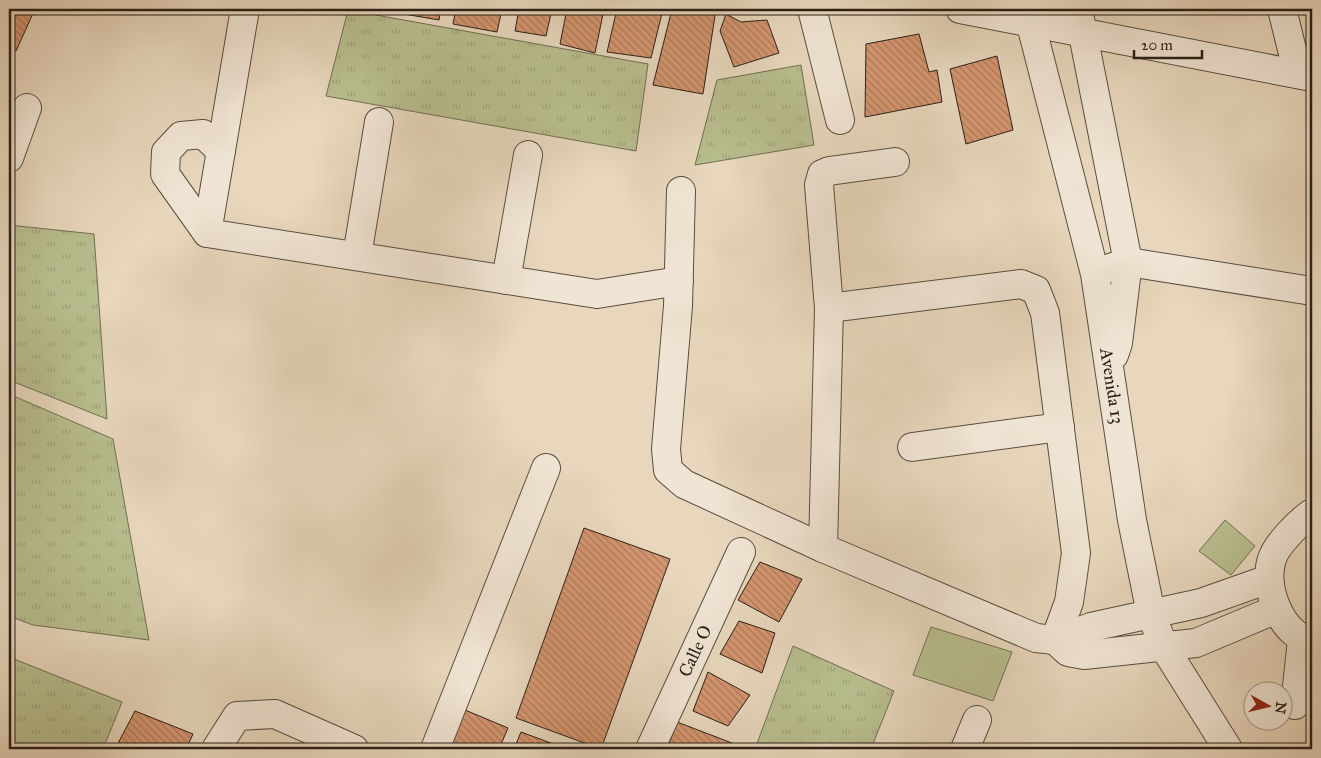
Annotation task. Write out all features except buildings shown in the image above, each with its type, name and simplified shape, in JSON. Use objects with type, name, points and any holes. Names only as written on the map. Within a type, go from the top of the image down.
[{"type":"street","points":[[207,233],[245,9]]},
{"type":"street","points":[[812,9],[840,120]]},
{"type":"street","points":[[960,9],[1081,21],[1305,75]]},
{"type":"street","points":[[1282,9],[1305,75]]},
{"type":"street","name":"Avenida 13","points":[[1029,16],[1095,274],[1132,520],[1151,614],[1164,647],[1228,749]]},
{"type":"street","points":[[1081,21],[1128,262],[1118,343],[1110,371]]},
{"type":"street","points":[[9,158],[27,108]]},
{"type":"street","points":[[357,256],[379,122]]},
{"type":"street","points":[[221,151],[203,134],[182,136],[166,152],[165,174],[207,233],[597,294],[679,281]]},
{"type":"street","points":[[506,280],[528,155]]},
{"type":"street","points":[[823,548],[829,308],[819,185],[822,174],[895,162]]},
{"type":"street","points":[[681,191],[679,281],[666,449],[668,470],[684,484],[823,548],[1036,638],[1055,640],[1091,627],[1201,603],[1269,578]]},
{"type":"street","points":[[1095,274],[1128,262],[1312,291]]},
{"type":"street","points":[[829,308],[1021,284],[1036,290],[1045,314],[1076,553],[1069,602],[1055,640]]},
{"type":"street","points":[[912,447],[1060,427]]},
{"type":"street","points":[[435,749],[546,468]]},
{"type":"street","points":[[1295,705],[1307,640],[1287,624],[1277,609],[1269,578],[1272,558],[1301,521],[1312,513]]},
{"type":"street","name":"Calle O","points":[[650,749],[741,552]]},
{"type":"street","points":[[1055,640],[1068,652],[1084,655],[1142,647],[1164,647],[1196,643],[1277,609]]},
{"type":"street","points":[[216,749],[237,716],[276,714],[354,749]]},
{"type":"street","points":[[965,749],[977,720]]},
{"type":"green space","points":[[348,10],[648,64],[636,151],[326,96]]},
{"type":"green space","points":[[801,65],[814,145],[695,165],[717,80]]},
{"type":"green space","points":[[9,225],[94,234],[107,419],[9,380]]},
{"type":"green space","points":[[9,394],[113,439],[149,640],[33,625],[9,616]]},
{"type":"green space","points":[[1225,520],[1255,546],[1231,575],[1199,551]]},
{"type":"green space","points":[[931,627],[1012,652],[993,701],[913,675]]},
{"type":"green space","points":[[793,646],[894,691],[871,749],[755,749]]},
{"type":"green space","points":[[9,657],[122,702],[103,749],[9,749]]}]
